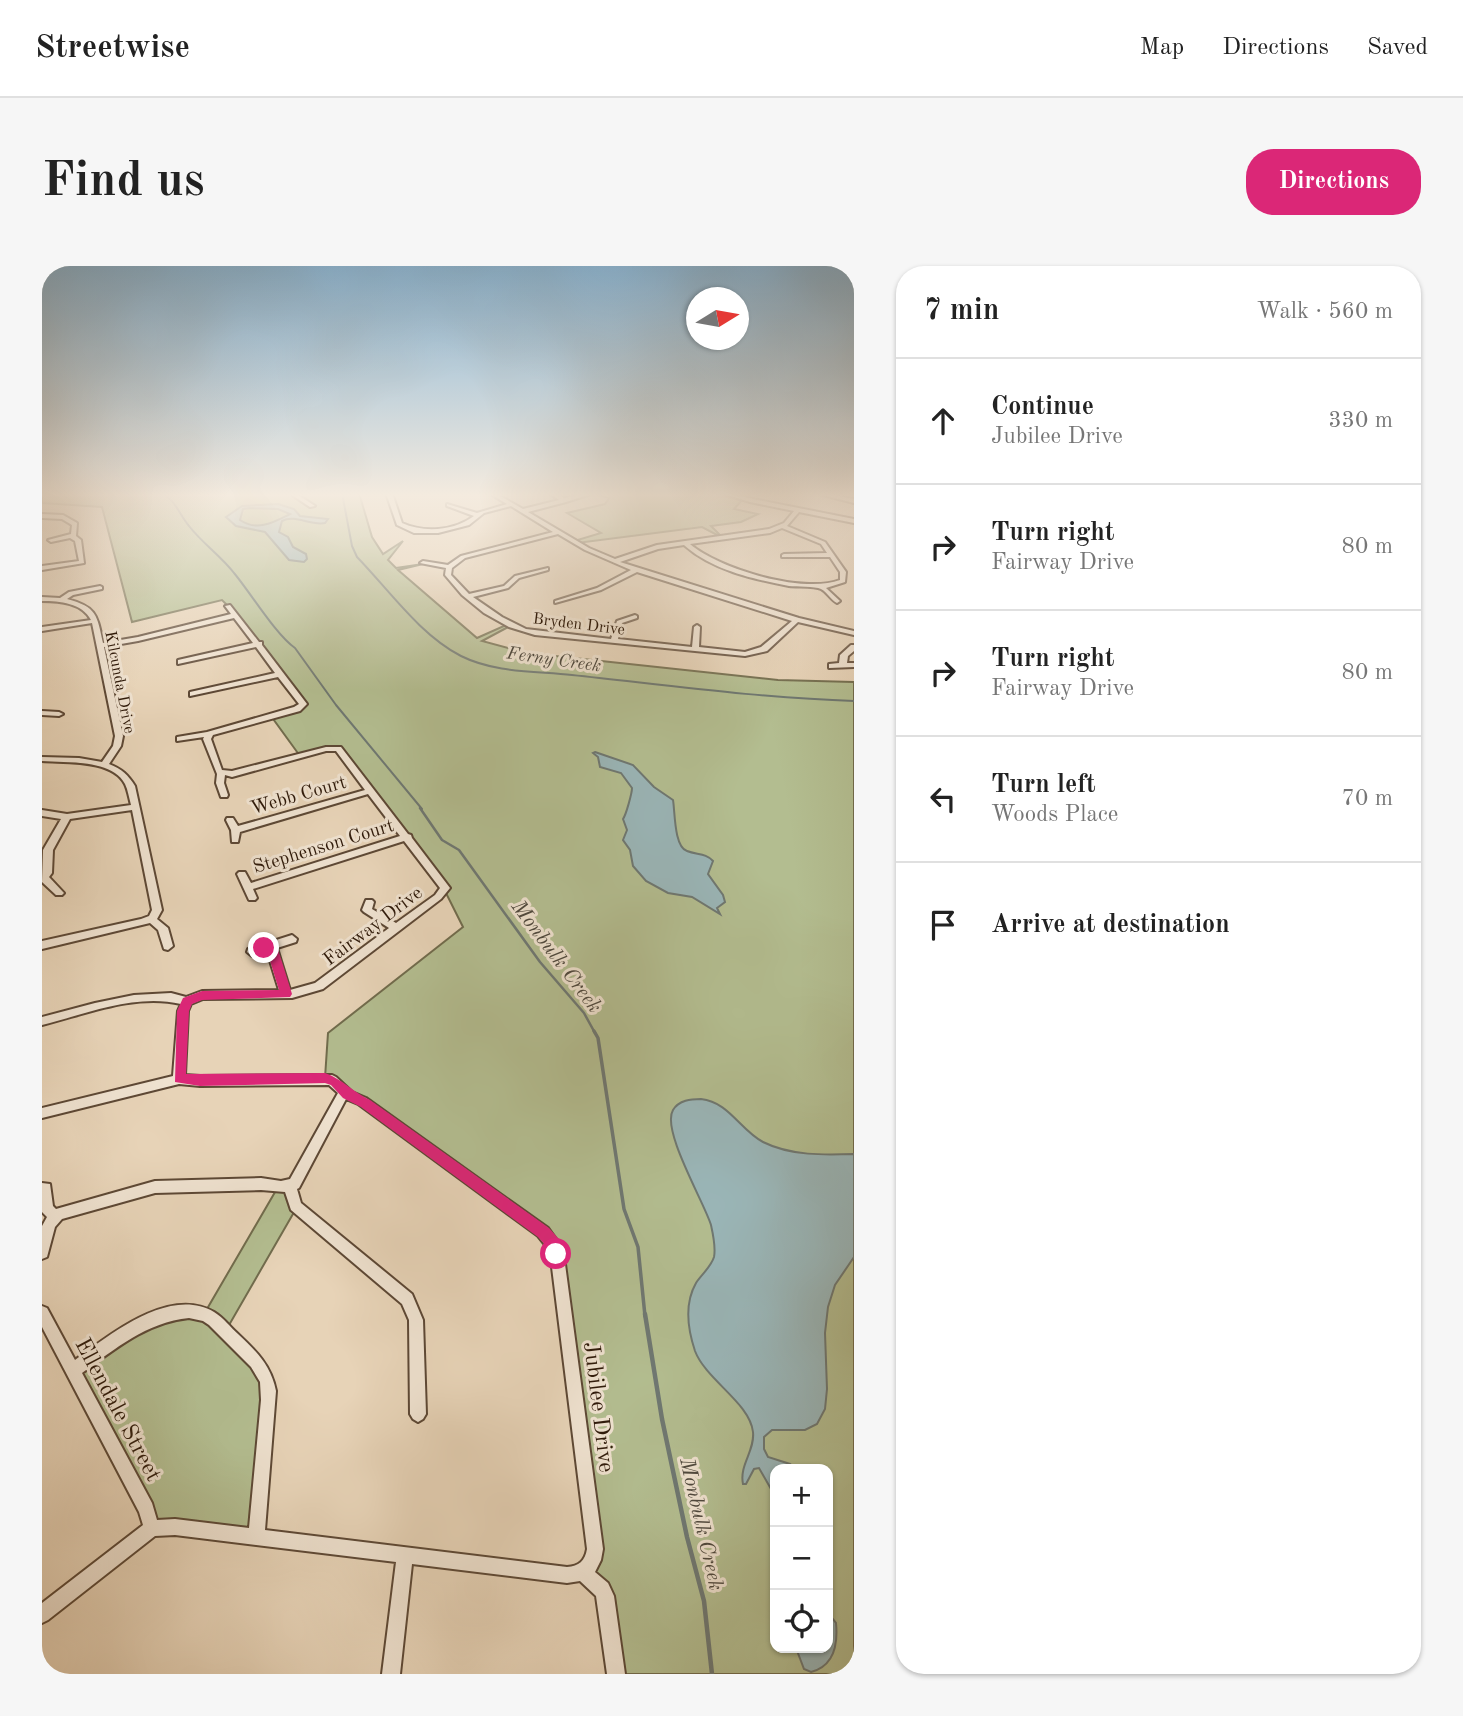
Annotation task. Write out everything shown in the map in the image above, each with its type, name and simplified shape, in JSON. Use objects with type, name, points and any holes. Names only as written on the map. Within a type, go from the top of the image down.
[{"type":"street","points":[[42,568],[82,562],[82,559]]},
{"type":"street","points":[[424,564],[449,566],[460,559]]},
{"type":"street","points":[[608,559],[635,570],[797,621],[854,633]]},
{"type":"street","points":[[616,561],[622,559]]},
{"type":"street","points":[[706,559],[793,585],[823,588],[842,582],[843,572],[834,559]]},
{"type":"street","name":"Bryden Drive","points":[[449,566],[450,579],[499,621],[517,629],[614,642],[741,654],[758,652],[797,621]]},
{"type":"street","points":[[470,596],[506,587],[516,577],[545,569]]},
{"type":"street","points":[[557,602],[599,589],[635,570]]},
{"type":"street","points":[[843,572],[854,572]]},
{"type":"street","points":[[62,600],[71,593],[102,587]]},
{"type":"street","points":[[823,588],[837,601]]},
{"type":"street","name":"Kilcunda Drive","points":[[42,599],[62,600],[87,609],[95,621],[119,739],[105,764]]},
{"type":"street","points":[[228,606],[233,616]]},
{"type":"street","points":[[100,645],[138,639],[233,616],[239,618],[302,700],[302,707],[208,734],[180,739]]},
{"type":"street","points":[[614,642],[619,622],[635,617]]},
{"type":"street","points":[[42,629],[95,621]]},
{"type":"street","points":[[695,650],[697,627]]},
{"type":"street","points":[[181,662],[259,644]]},
{"type":"street","points":[[843,664],[844,656],[854,647]]},
{"type":"street","points":[[832,666],[854,666]]},
{"type":"street","points":[[191,705],[192,692],[281,674]]},
{"type":"street","points":[[42,713],[59,714]]},
{"type":"street","points":[[208,734],[217,770],[222,774],[220,783],[224,795]]},
{"type":"street","name":"Fairway Drive","points":[[42,1021],[143,998],[169,996],[187,1001],[202,995],[286,994],[319,986],[445,889],[342,752],[335,748],[232,774],[222,774]]},
{"type":"street","points":[[42,759],[105,764],[127,777],[157,910],[152,919],[42,945]]},
{"type":"street","name":"Webb Court","points":[[230,820],[235,835],[371,791]]},
{"type":"street","points":[[42,813],[66,820],[94,821],[136,810]]},
{"type":"street","points":[[59,893],[43,878],[48,870],[48,849],[66,820]]},
{"type":"street","name":"Stephenson Court","points":[[248,887],[408,837]]},
{"type":"street","name":"Stephenson Court","points":[[242,874],[252,898]]},
{"type":"street","points":[[365,908],[396,928]]},
{"type":"street","points":[[152,919],[163,928],[168,946]]},
{"type":"street","points":[[252,952],[292,939]]},
{"type":"street","points":[[271,946],[286,994]]},
{"type":"street","points":[[179,1079],[183,1011],[187,1001]]},
{"type":"street","name":"Jubilee Drive","points":[[42,1114],[179,1079],[200,1081],[325,1078],[338,1083],[344,1092],[366,1104],[544,1232],[554,1244],[595,1549],[590,1565],[582,1572]]},
{"type":"street","points":[[42,1253],[47,1228],[55,1216],[155,1187],[289,1185],[299,1178],[344,1092]]},
{"type":"street","points":[[289,1185],[296,1206],[412,1306],[416,1320],[418,1414]]},
{"type":"street","points":[[45,1188],[47,1209],[55,1216]]},
{"type":"street","points":[[72,1371],[158,1316],[190,1311],[211,1319],[260,1364],[268,1380],[269,1400],[256,1537]]},
{"type":"street","name":"Ellendale Street","points":[[42,1313],[146,1509],[152,1528]]},
{"type":"street","points":[[42,1614],[152,1528],[175,1527],[567,1575],[582,1572],[604,1594],[616,1674]]},
{"type":"street","points":[[391,1674],[405,1556]]},
{"type":"green space","points":[[115,559],[389,559],[396,568],[423,564],[398,570],[477,638],[506,625],[510,626],[482,641],[527,653],[778,680],[854,682],[854,1674],[616,1674],[590,1565],[556,1249],[325,1078],[328,1033],[463,927],[445,891],[335,748],[300,756],[271,716],[302,706],[222,600],[132,622]]},
{"type":"green space","points":[[285,1186],[297,1207],[225,1332],[263,1369],[256,1537],[152,1528],[72,1371],[138,1326],[204,1314],[278,1187]]},
{"type":"water","points":[[288,559],[307,559],[304,562]]},
{"type":"water","points":[[593,753],[633,765],[654,787],[673,800],[677,836],[683,848],[713,861],[708,874],[723,895],[725,902],[717,908],[720,914],[692,897],[668,893],[646,881],[633,866],[630,850],[623,840],[627,830],[623,819],[632,788],[621,773],[600,767],[598,757]]},
{"type":"water","points":[[701,1099],[719,1105],[755,1137],[774,1147],[808,1154],[854,1154],[854,1257],[835,1285],[828,1307],[825,1333],[825,1409],[817,1424],[805,1430],[772,1430],[764,1437],[764,1449],[768,1457],[790,1464],[770,1464],[770,1487],[759,1468],[754,1469],[746,1484],[743,1484],[743,1471],[753,1439],[750,1421],[701,1362],[691,1334],[688,1317],[692,1291],[713,1261],[715,1253],[711,1225],[673,1133],[673,1110],[678,1104]]},
{"type":"water","points":[[833,1619],[836,1623],[833,1653]]},
{"type":"water","points":[[798,1653],[833,1653],[819,1669],[811,1672],[804,1669]]},
{"type":"waterway","name":"Monbulk Creek","points":[[221,559],[422,809]]},
{"type":"waterway","name":"Ferny Creek","points":[[359,559],[432,636],[461,656],[487,666],[748,694],[854,701]]},
{"type":"waterway","name":"Monbulk Creek","points":[[420,808],[442,840],[459,850],[540,962],[584,1013],[595,1033]]},
{"type":"waterway","name":"Monbulk Creek","points":[[594,1031],[598,1038],[624,1209],[638,1247],[645,1316]]},
{"type":"waterway","name":"Monbulk Creek","points":[[645,1314],[662,1419],[687,1537],[704,1601],[712,1674]]},
{"type":"route","points":[[264,948],[271,946],[286,994],[202,995],[187,1001],[183,1007],[179,1079],[200,1081],[325,1078],[338,1083],[348,1095],[366,1104],[544,1232],[554,1244],[556,1254]]}]
